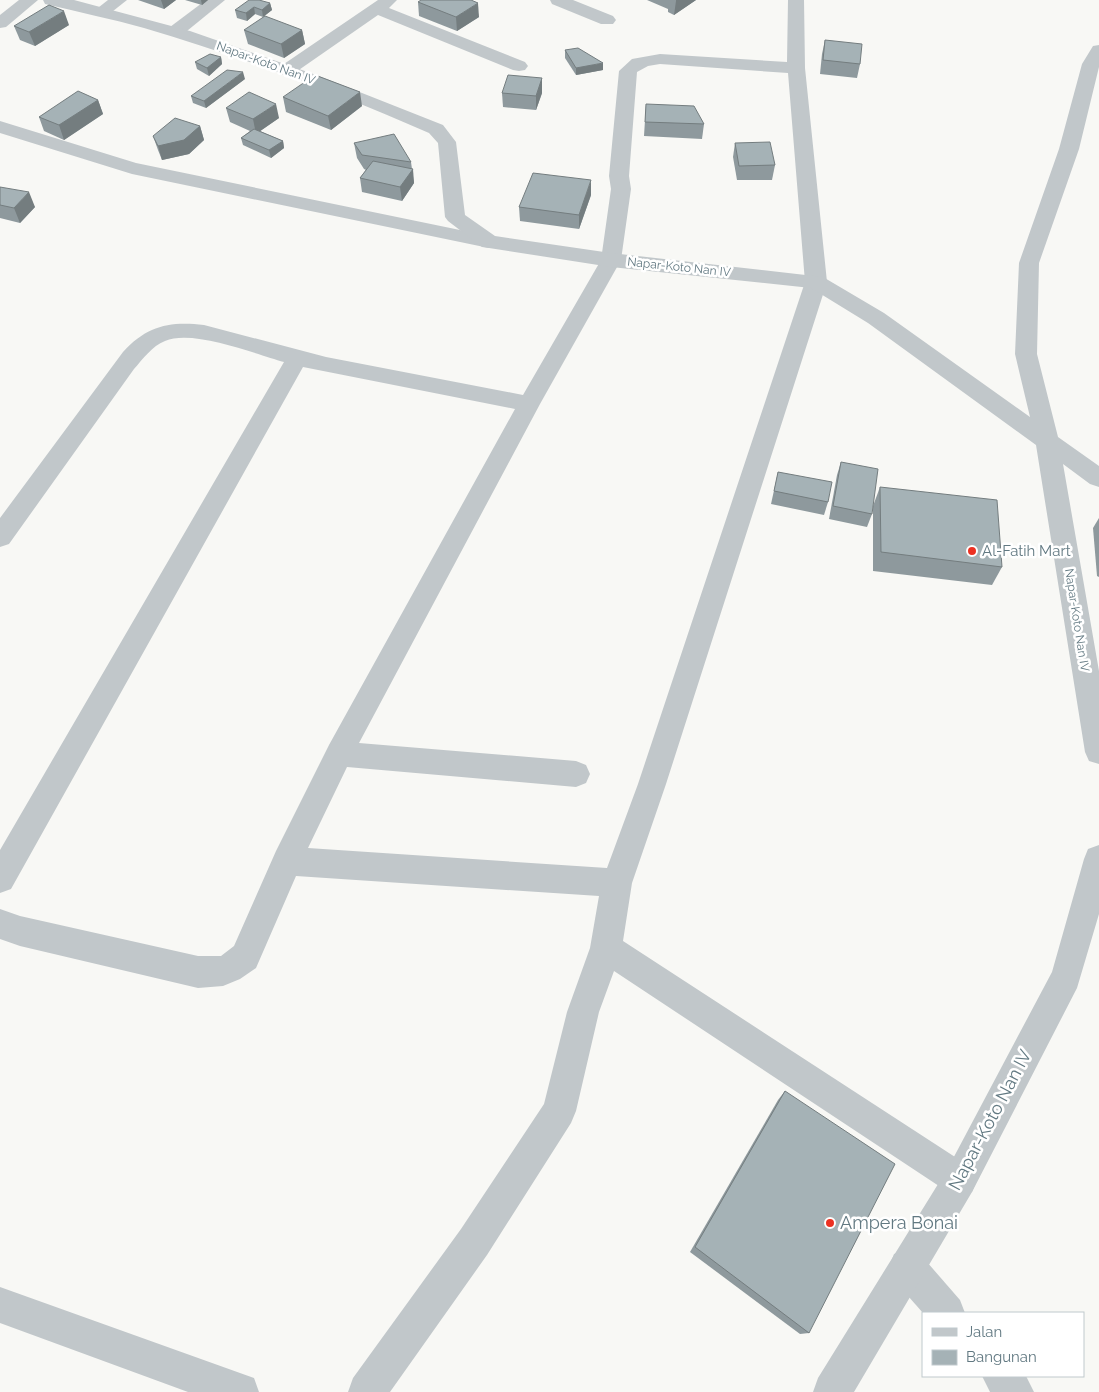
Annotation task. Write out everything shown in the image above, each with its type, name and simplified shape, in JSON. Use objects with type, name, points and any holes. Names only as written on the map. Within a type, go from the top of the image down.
[{"type":"street","points":[[0,22],[30,0]]},
{"type":"street","name":"Napar-Koto Nan IV","points":[[51,0],[110,5],[176,31],[287,70],[436,128],[447,142],[455,217],[489,242],[611,260],[816,282],[876,318],[1047,441],[1099,752]]},
{"type":"street","points":[[176,31],[217,0]]},
{"type":"street","points":[[558,0],[606,20]]},
{"type":"street","points":[[367,1392],[474,1242],[559,1111],[582,1012],[606,948],[617,883],[661,755],[816,282],[796,68],[796,0]]},
{"type":"street","points":[[287,70],[383,4],[519,66]]},
{"type":"street","points":[[0,924],[20,931],[174,968],[215,974],[234,967],[245,958],[287,861],[339,754],[530,404],[611,260],[621,189],[619,176],[628,71],[645,61],[660,60],[796,68]]},
{"type":"street","points":[[1096,60],[1070,149],[1029,263],[1026,354],[1047,441],[1099,478]]},
{"type":"street","points":[[0,127],[132,168],[489,242]]},
{"type":"street","points":[[0,537],[144,342],[152,337],[176,330],[223,337],[297,358],[530,404]]},
{"type":"street","points":[[0,879],[297,358]]},
{"type":"street","points":[[339,754],[576,774]]},
{"type":"street","name":"Napar-Koto Nan IV","points":[[832,1392],[960,1180],[1066,977],[1099,859]]},
{"type":"street","points":[[287,861],[617,883]]},
{"type":"street","points":[[606,948],[960,1180]]},
{"type":"street","points":[[907,1268],[946,1312]]},
{"type":"street","points":[[0,1305],[240,1392]]},
{"type":"street","points":[[1002,1377],[1015,1392]]},
{"type":"building","points":[[249,0],[270,3],[262,10],[254,7],[246,13],[235,10]]},
{"type":"building","points":[[421,0],[471,0],[478,3],[456,17],[418,2]]},
{"type":"building","points":[[49,5],[64,11],[29,32],[14,26]]},
{"type":"building","points":[[265,16],[302,30],[281,44],[244,30]]},
{"type":"building","points":[[825,40],[862,44],[860,64],[823,60]]},
{"type":"building","points":[[578,48],[603,63],[576,68],[565,50]]},
{"type":"building","points":[[210,54],[221,57],[207,68],[195,62]]},
{"type":"building","points":[[227,70],[243,72],[204,101],[191,96]]},
{"type":"building","points":[[315,75],[360,92],[328,116],[283,97]]},
{"type":"building","points":[[508,75],[542,78],[536,96],[502,93]]},
{"type":"building","points":[[78,91],[98,100],[59,125],[39,117]]},
{"type":"building","points":[[249,92],[276,104],[253,119],[226,108]]},
{"type":"building","points":[[646,104],[694,106],[704,124],[645,122]]},
{"type":"building","points":[[175,118],[200,126],[184,140],[158,146],[153,136]]},
{"type":"building","points":[[254,129],[283,141],[269,150],[241,138]]},
{"type":"building","points":[[394,134],[411,162],[362,155],[354,143]]},
{"type":"building","points":[[770,142],[775,165],[739,166],[735,143]]},
{"type":"building","points":[[373,161],[413,169],[400,187],[360,178]]},
{"type":"building","points":[[533,173],[591,180],[579,215],[519,207]]},
{"type":"building","points":[[0,187],[29,192],[14,208],[0,205]]},
{"type":"building","points":[[841,462],[878,469],[872,514],[833,506]]},
{"type":"building","points":[[778,472],[832,482],[828,502],[774,491]]},
{"type":"building","points":[[880,487],[997,500],[1002,567],[881,552]]},
{"type":"building","points":[[785,1091],[895,1164],[809,1333],[695,1247]]},
{"type":"place","name":"Al-Fatih Mart","points":[[972,551]]},
{"type":"place","name":"Ampera Bonai","points":[[830,1223]]}]
